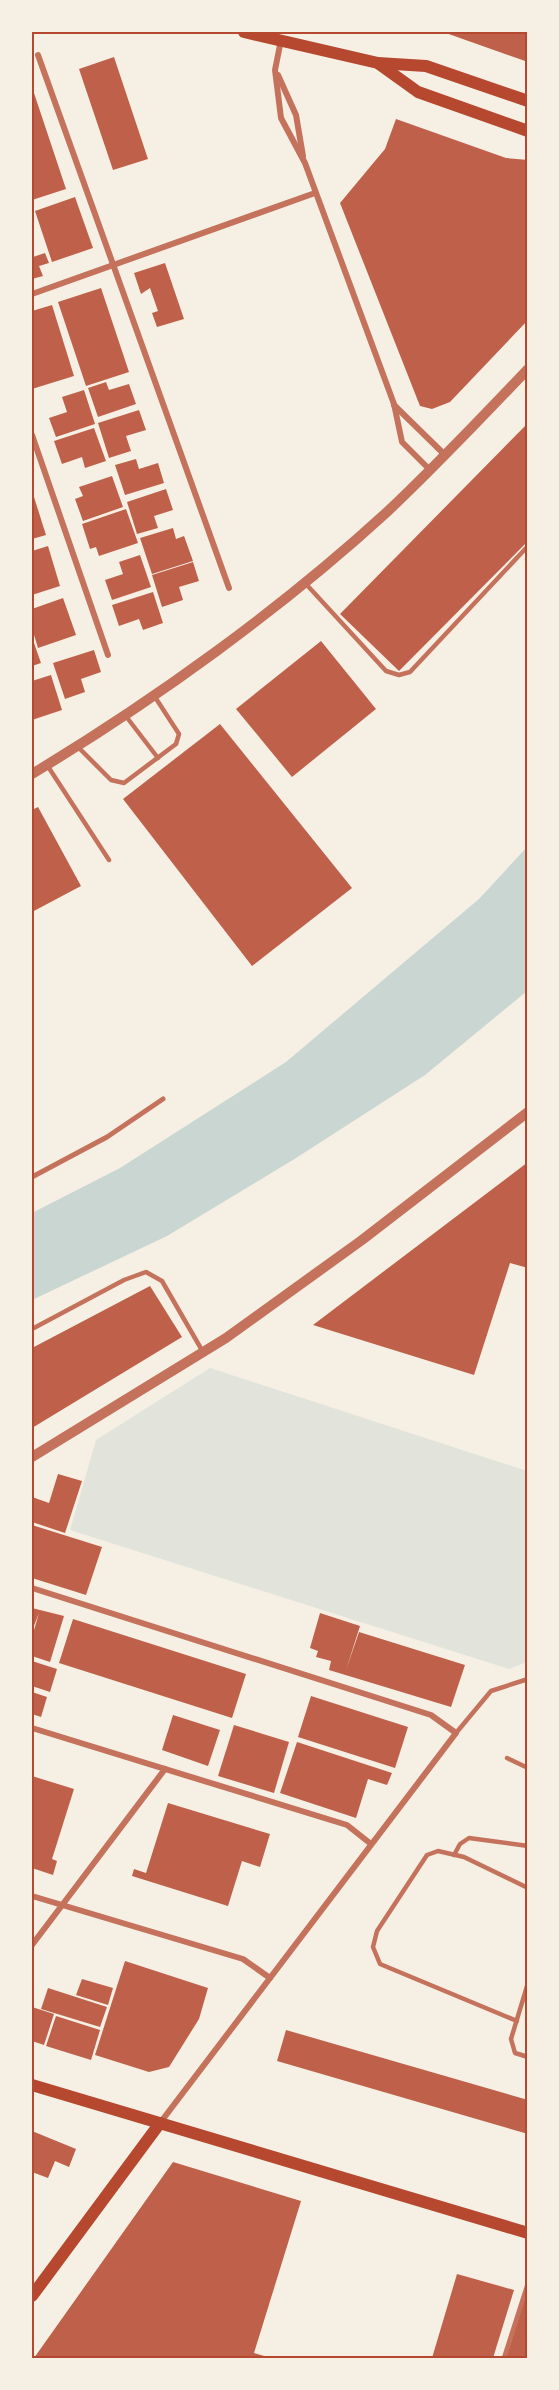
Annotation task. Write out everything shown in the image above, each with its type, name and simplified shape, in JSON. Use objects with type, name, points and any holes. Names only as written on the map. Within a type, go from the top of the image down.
[{"type":"main road","points":[[244,32],[282,36],[378,63],[426,66],[528,101]]},
{"type":"main road","points":[[378,63],[418,92],[528,131]]},
{"type":"main road","points":[[32,2085],[528,2233]]},
{"type":"main road","points":[[32,2296],[160,2123]]},
{"type":"street","points":[[282,36],[275,70],[281,118],[304,163],[393,404],[402,442],[430,470]]},
{"type":"street","points":[[38,55],[229,588]]},
{"type":"street","points":[[275,70],[296,115],[304,163]]},
{"type":"street","points":[[32,294],[315,193]]},
{"type":"street","points":[[32,774],[154,694],[304,583],[430,470],[528,369]]},
{"type":"street","points":[[393,404],[445,455]]},
{"type":"street","points":[[32,435],[108,655]]},
{"type":"street","points":[[32,1177],[107,1137],[163,1099]]},
{"type":"street","points":[[32,1457],[226,1338],[348,1251],[528,1112]]},
{"type":"street","points":[[32,1588],[431,1715],[456,1732],[160,2123]]},
{"type":"street","points":[[32,1728],[347,1825],[371,1844]]},
{"type":"street","points":[[32,1945],[165,1769]]},
{"type":"street","points":[[32,1896],[243,1959],[270,1978]]},
{"type":"lane","points":[[304,583],[320,597],[386,671],[399,675],[410,672],[528,546]]},
{"type":"lane","points":[[77,746],[111,780],[119,784],[124,783],[176,744],[179,734],[154,694]]},
{"type":"lane","points":[[125,714],[158,758]]},
{"type":"lane","points":[[47,765],[109,860]]},
{"type":"lane","points":[[32,1329],[124,1280],[146,1272],[162,1281],[203,1352]]},
{"type":"lane","points":[[456,1732],[491,1690],[528,1679]]},
{"type":"lane","points":[[507,1758],[528,1768]]},
{"type":"lane","points":[[454,1855],[460,1844],[469,1839],[528,1846]]},
{"type":"lane","points":[[517,2021],[380,1965],[374,1947],[377,1931],[427,1855],[438,1851],[454,1855],[528,1888]]},
{"type":"lane","points":[[528,1983],[512,2039],[515,2053],[528,2057]]},
{"type":"lane","points":[[504,2358],[528,2283]]},
{"type":"shaded area","points":[[527,847],[527,991],[425,1075],[296,1158],[167,1236],[32,1300],[32,1213],[120,1168],[286,1062],[479,899]]},
{"type":"shaded area","points":[[210,1368],[527,1471],[527,1662],[509,1669],[70,1530],[96,1440]]},
{"type":"building","points":[[443,32],[528,32],[528,62]]},
{"type":"building","points":[[114,57],[148,159],[113,170],[79,69]]},
{"type":"building","points":[[32,87],[66,189],[32,200]]},
{"type":"building","points":[[396,119],[506,158],[528,160],[528,320],[450,402],[432,409],[420,406],[340,203],[385,149]]},
{"type":"building","points":[[75,197],[93,248],[52,262],[35,211]]},
{"type":"building","points":[[32,252],[33,257],[45,253],[49,263],[39,266],[43,276],[32,279]]},
{"type":"building","points":[[165,263],[184,319],[157,327],[152,313],[158,311],[150,288],[141,294],[134,273]]},
{"type":"building","points":[[101,288],[129,372],[86,386],[58,302]]},
{"type":"building","points":[[52,305],[74,376],[32,389],[32,311]]},
{"type":"building","points":[[106,382],[109,390],[129,384],[136,404],[98,417],[88,388]]},
{"type":"building","points":[[84,390],[95,424],[56,437],[49,418],[67,412],[62,397]]},
{"type":"building","points":[[139,410],[146,430],[126,436],[131,451],[109,458],[98,423]]},
{"type":"building","points":[[528,423],[528,541],[399,671],[340,614]]},
{"type":"building","points":[[94,428],[106,461],[85,468],[82,457],[62,464],[54,441]]},
{"type":"building","points":[[136,459],[139,469],[158,463],[164,483],[125,495],[115,465]]},
{"type":"building","points":[[112,476],[123,507],[83,521],[75,499],[83,496],[79,487]]},
{"type":"building","points":[[166,489],[173,510],[154,516],[158,528],[137,534],[127,502]]},
{"type":"building","points":[[34,497],[46,535],[32,539],[32,498]]},
{"type":"building","points":[[126,509],[138,543],[99,556],[96,547],[90,549],[82,524]]},
{"type":"building","points":[[173,528],[176,539],[184,536],[193,561],[152,574],[140,538]]},
{"type":"building","points":[[48,546],[60,586],[32,595],[32,551]]},
{"type":"building","points":[[140,555],[151,587],[112,600],[105,580],[123,574],[119,562]]},
{"type":"building","points":[[193,562],[199,581],[179,587],[183,600],[162,607],[152,575]]},
{"type":"building","points":[[153,592],[163,623],[143,630],[139,619],[119,626],[112,605]]},
{"type":"building","points":[[63,598],[76,635],[38,648],[32,628],[32,609]]},
{"type":"building","points":[[32,640],[41,663],[32,666]]},
{"type":"building","points":[[321,641],[376,709],[292,777],[236,709]]},
{"type":"building","points":[[94,650],[101,672],[81,679],[85,692],[65,699],[53,663]]},
{"type":"building","points":[[51,675],[62,710],[32,720],[32,681]]},
{"type":"building","points":[[220,724],[352,888],[252,966],[123,799]]},
{"type":"building","points":[[38,807],[81,886],[32,912],[32,810]]},
{"type":"building","points":[[528,1162],[528,1268],[510,1263],[474,1375],[313,1325]]},
{"type":"building","points":[[150,1286],[182,1337],[32,1428],[32,1348]]},
{"type":"building","points":[[58,1474],[82,1481],[65,1533],[32,1522],[32,1497],[49,1503]]},
{"type":"building","points":[[32,1525],[102,1547],[86,1595],[32,1578]]},
{"type":"building","points":[[32,1608],[64,1616],[50,1662],[32,1656],[32,1637],[39,1613],[32,1631]]},
{"type":"building","points":[[320,1613],[360,1626],[346,1670],[359,1632],[465,1665],[451,1707],[329,1670],[331,1661],[316,1657],[318,1651],[310,1648]]},
{"type":"building","points":[[73,1619],[246,1674],[232,1718],[59,1663]]},
{"type":"building","points":[[32,1661],[57,1669],[50,1692],[32,1686]]},
{"type":"building","points":[[32,1692],[47,1697],[41,1717],[32,1714]]},
{"type":"building","points":[[311,1696],[408,1727],[395,1768],[298,1737]]},
{"type":"building","points":[[173,1715],[220,1730],[208,1766],[162,1750]]},
{"type":"building","points":[[234,1725],[289,1742],[274,1793],[218,1776]]},
{"type":"building","points":[[297,1742],[392,1773],[387,1785],[368,1779],[356,1818],[280,1793]]},
{"type":"building","points":[[32,1776],[74,1789],[52,1859],[57,1861],[53,1875],[32,1868]]},
{"type":"building","points":[[168,1803],[270,1834],[260,1867],[242,1861],[228,1906],[132,1876],[134,1869],[146,1873]]},
{"type":"building","points":[[125,1961],[208,1988],[199,2019],[169,2067],[149,2072],[95,2055]]},
{"type":"building","points":[[82,1979],[113,1988],[108,2005],[76,1995]]},
{"type":"building","points":[[48,1988],[107,2007],[100,2027],[41,2009]]},
{"type":"building","points":[[32,2007],[54,2014],[44,2045],[32,2041]]},
{"type":"building","points":[[56,2016],[100,2030],[91,2060],[46,2046]]},
{"type":"building","points":[[286,2030],[528,2100],[528,2134],[277,2061]]},
{"type":"building","points":[[32,2131],[76,2149],[69,2167],[55,2161],[48,2178],[32,2172]]},
{"type":"building","points":[[173,2162],[301,2201],[254,2353],[271,2358],[34,2358]]},
{"type":"building","points":[[457,2274],[514,2290],[493,2358],[432,2358]]},
{"type":"building","points":[[527,2291],[528,2358],[506,2358]]}]
